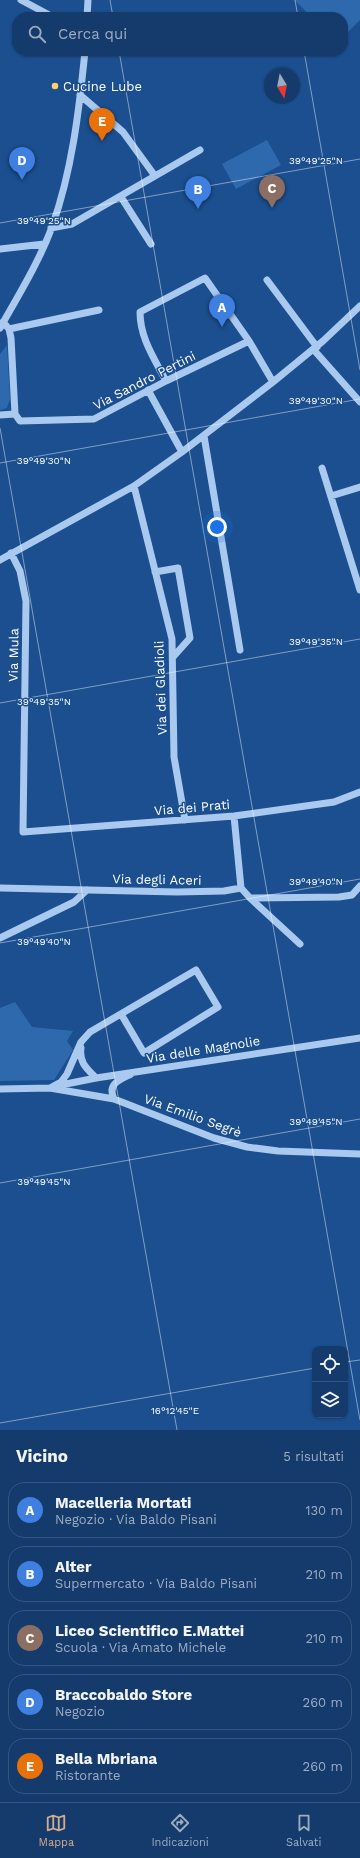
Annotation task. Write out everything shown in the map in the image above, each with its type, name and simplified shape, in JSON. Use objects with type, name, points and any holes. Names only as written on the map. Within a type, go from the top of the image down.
[{"type":"street","points":[[21,0],[44,12]]},
{"type":"street","points":[[87,12],[88,0]]},
{"type":"street","points":[[84,56],[74,139],[64,190],[44,244],[2,325],[9,329],[99,310]]},
{"type":"street","points":[[80,95],[123,132],[155,176]]},
{"type":"street","points":[[51,228],[72,224],[200,150]]},
{"type":"street","points":[[121,197],[151,244]]},
{"type":"street","points":[[0,249],[44,244]]},
{"type":"street","points":[[166,381],[146,343],[140,326],[140,312],[205,278],[249,341],[273,382]]},
{"type":"street","points":[[267,280],[315,348],[360,402]]},
{"type":"street","points":[[0,560],[134,486],[204,436],[273,382],[315,348],[360,306]]},
{"type":"street","points":[[9,329],[15,414]]},
{"type":"street","name":"Via Sandro Pertini","points":[[0,415],[15,414],[20,421],[94,419],[148,390],[249,341]]},
{"type":"street","points":[[148,390],[182,452]]},
{"type":"street","points":[[204,436],[240,650]]},
{"type":"street","points":[[322,468],[360,590]]},
{"type":"street","name":"Via dei Gladioli","points":[[134,486],[172,639],[174,757],[185,820]]},
{"type":"street","points":[[331,496],[360,488]]},
{"type":"street","name":"Via Mula","points":[[11,554],[20,571],[26,601],[23,832]]},
{"type":"street","points":[[155,572],[178,568],[190,638],[173,657]]},
{"type":"street","name":"Via dei Prati","points":[[23,832],[234,816],[334,802],[360,792]]},
{"type":"street","points":[[234,816],[241,888],[300,944]]},
{"type":"street","points":[[250,898],[339,897],[352,894],[360,886]]},
{"type":"street","name":"Via degli Aceri","points":[[0,888],[177,892],[224,891],[241,888]]},
{"type":"street","points":[[0,938],[74,902],[87,890]]},
{"type":"street","points":[[0,1089],[50,1088],[61,1082],[81,1042],[90,1032],[196,970],[218,1007],[144,1053],[121,1014]]},
{"type":"street","name":"Via delle Magnolie","points":[[50,1088],[96,1078],[360,1038]]},
{"type":"street","points":[[81,1042],[80,1055],[83,1065],[96,1078]]},
{"type":"street","points":[[114,1099],[111,1093],[112,1087],[117,1081],[137,1072]]},
{"type":"street","name":"Via Emilio Segrè","points":[[50,1088],[114,1099],[214,1138],[248,1147],[278,1151],[360,1154]]},
{"type":"shaded area","points":[[294,0],[360,0],[360,20],[348,32],[348,12],[307,12]]},
{"type":"shaded area","points":[[267,140],[281,165],[236,189],[222,164]]},
{"type":"shaded area","points":[[7,345],[10,399],[7,408],[0,410],[0,354]]},
{"type":"shaded area","points":[[15,1002],[32,1027],[73,1031],[67,1041],[73,1050],[54,1080],[0,1081],[0,1008]]},
{"type":"place","name":"Cucine Lube","points":[[55,86]]},
{"type":"place","name":"Bella Mbriana","points":[[102,141]]},
{"type":"place","name":"Braccobaldo Store","points":[[22,180]]},
{"type":"place","name":"Liceo Scientifico E.Mattei","points":[[272,208]]},
{"type":"place","name":"Alter","points":[[198,209]]},
{"type":"place","name":"Macelleria Mortati","points":[[222,327]]}]
